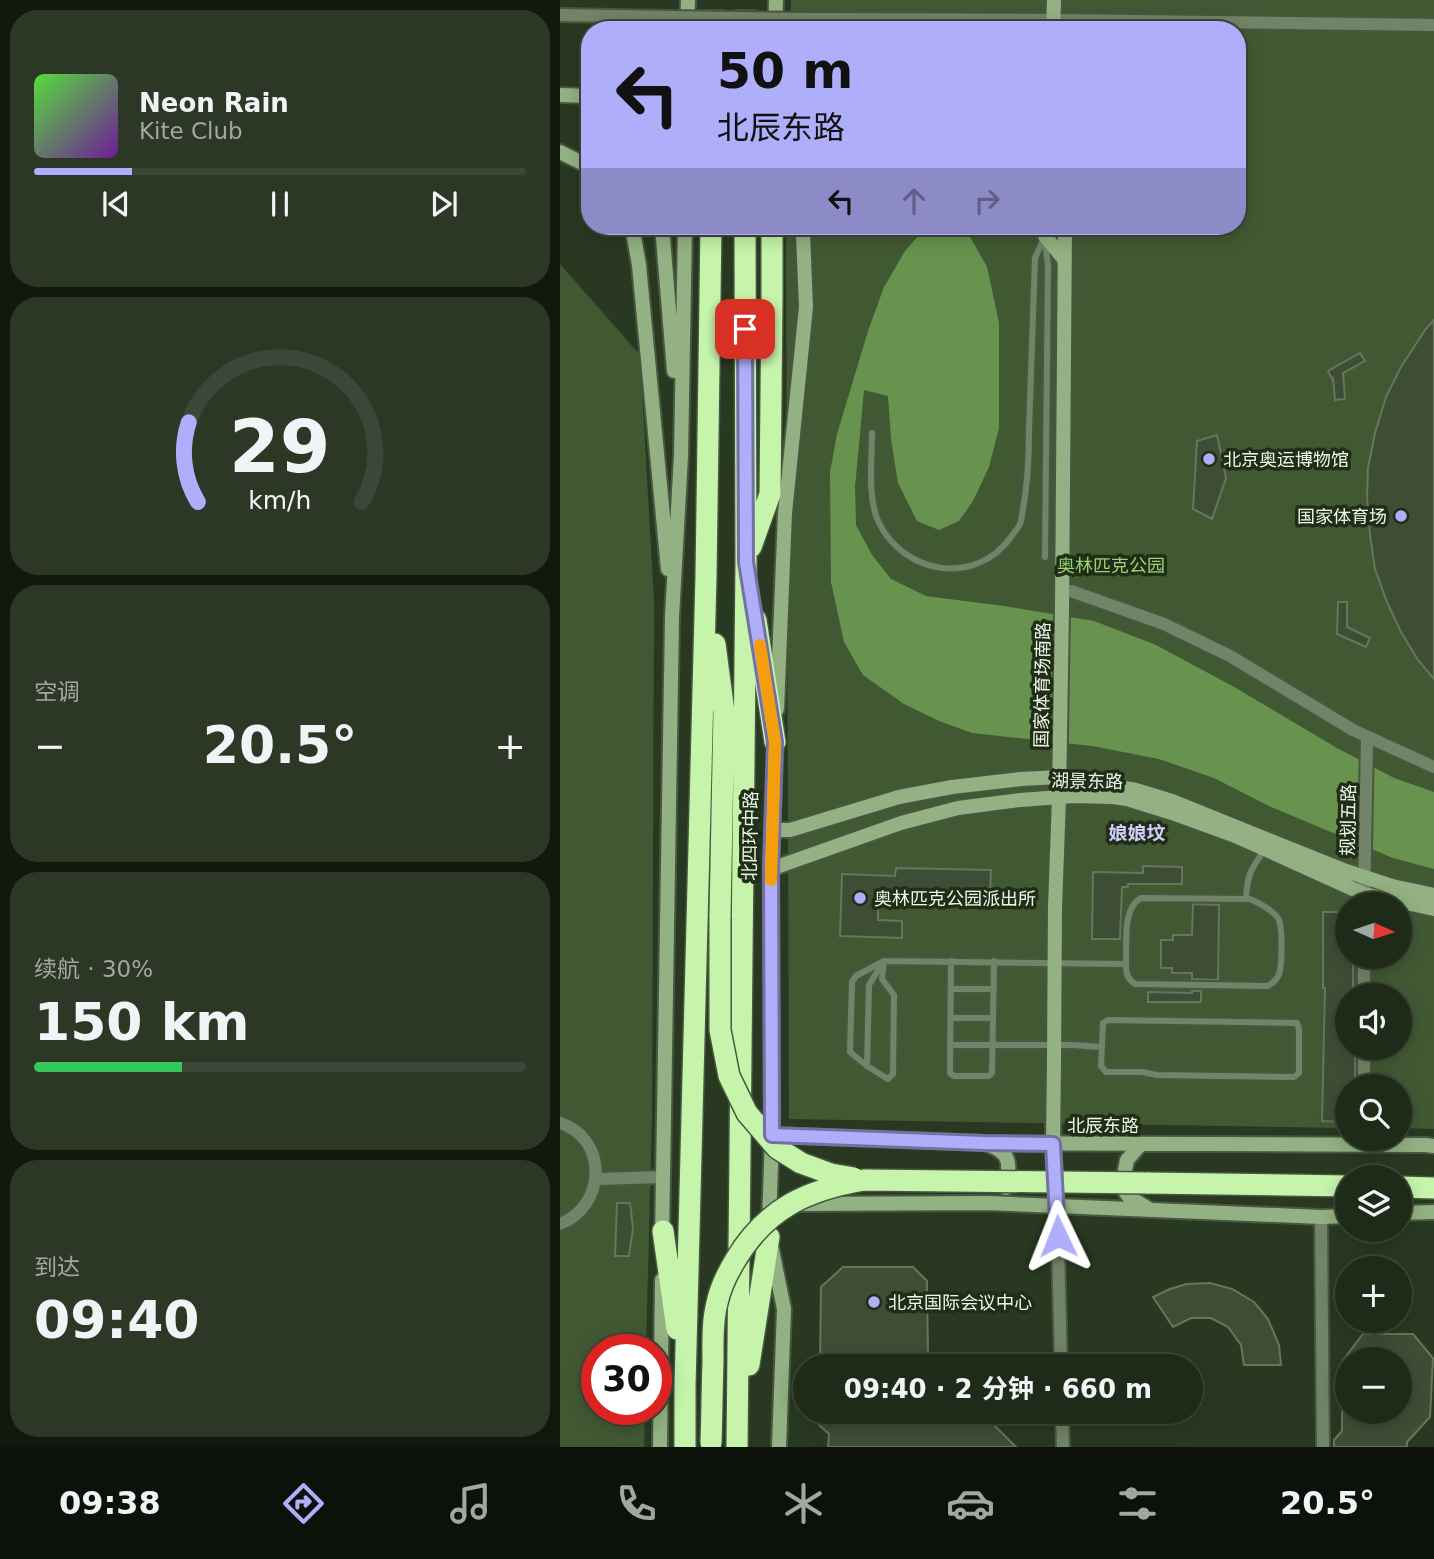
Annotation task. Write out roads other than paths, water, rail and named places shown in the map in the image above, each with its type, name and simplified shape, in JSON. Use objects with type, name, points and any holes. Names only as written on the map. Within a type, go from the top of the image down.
[{"type":"highway","points":[[685,1447],[706,576],[711,235]]},
{"type":"highway","name":"北四环中路","points":[[737,1443],[746,562],[745,235]]},
{"type":"highway","points":[[772,235],[770,494],[746,562],[775,742]]},
{"type":"highway","points":[[706,576],[723,712],[720,1030],[729,1076],[747,1114],[777,1148],[801,1163],[831,1174],[864,1180],[1335,1186]]},
{"type":"highway","points":[[711,1445],[714,1326],[717,1303],[727,1273],[762,1224],[783,1208],[808,1194],[835,1185],[864,1180]]},
{"type":"highway","points":[[1412,1187],[1434,1188]]},
{"type":"highway","points":[[663,1231],[685,1386]]},
{"type":"highway","points":[[737,1443],[769,1237]]},
{"type":"street","points":[[687,21],[688,0]]},
{"type":"street","points":[[775,21],[776,0]]},
{"type":"street","points":[[1053,21],[1054,0]]},
{"type":"street","points":[[560,15],[1027,21]]},
{"type":"street","points":[[1246,25],[1434,25]]},
{"type":"street","points":[[562,95],[581,96]]},
{"type":"street","points":[[562,95],[581,103]]},
{"type":"street","points":[[560,152],[581,162]]},
{"type":"street","points":[[634,235],[639,265],[672,617]]},
{"type":"street","points":[[663,235],[681,456]]},
{"type":"street","points":[[660,1447],[672,617],[681,456],[685,235]]},
{"type":"street","name":"北四环中路","points":[[779,1447],[784,1309],[769,1237],[772,1135],[771,869],[785,513],[806,307],[802,235]]},
{"type":"street","points":[[1048,235],[1063,258]]},
{"type":"street","name":"国家体育场南路","points":[[1057,1206],[1053,1144],[1062,609],[1064,235]]},
{"type":"street","points":[[1071,591],[1164,624],[1219,650],[1367,737],[1434,767]]},
{"type":"street","name":"规划五路","points":[[1364,892],[1367,737]]},
{"type":"street","name":"湖景东路","points":[[772,830],[790,830],[899,797],[953,787],[1059,777],[1136,790],[1172,801],[1322,862],[1364,877],[1434,895]]},
{"type":"street","name":"湖景东路","points":[[771,869],[901,823],[958,808],[1074,796],[1113,797],[1172,813],[1238,837],[1348,892]]},
{"type":"street","name":"湖景东路","points":[[1412,906],[1434,909]]},
{"type":"street","points":[[560,1123],[579,1133],[589,1147],[595,1162],[596,1179],[592,1195],[582,1209],[560,1224]]},
{"type":"street","name":"北辰东路","points":[[772,1135],[1053,1144],[1335,1142]]},
{"type":"street","points":[[984,1143],[1001,1150],[1008,1159],[1006,1190],[986,1203]]},
{"type":"street","points":[[1140,1144],[1127,1160],[1125,1191],[1129,1197],[1150,1210]]},
{"type":"street","name":"北辰东路","points":[[1412,1144],[1434,1146]]},
{"type":"street","points":[[596,1179],[663,1177]]},
{"type":"street","points":[[770,1204],[986,1203],[1335,1216]]},
{"type":"street","points":[[1057,1206],[1061,1354]]},
{"type":"street","points":[[1412,1213],[1434,1212]]},
{"type":"street","points":[[1321,1217],[1323,1447]]},
{"type":"street","points":[[1062,1424],[1063,1447]]},
{"type":"lane","points":[[872,433],[872,499],[878,522],[892,543],[909,557],[928,566],[949,569],[969,566],[1002,550],[1020,524],[1028,486],[1035,258],[1044,235]]},
{"type":"lane","points":[[1045,235],[1048,266],[1045,557]]},
{"type":"lane","points":[[1246,899],[1246,884],[1251,870],[1265,849]]},
{"type":"lane","points":[[1141,898],[1246,899],[1259,903],[1279,919],[1280,973],[1275,982],[1268,986],[1135,984],[1126,974],[1126,964],[1128,912],[1134,902],[1141,898]]},
{"type":"lane","points":[[884,961],[882,979],[894,995],[893,1074],[888,1079],[850,1052],[852,982],[856,976],[884,961],[1126,964]]},
{"type":"lane","points":[[867,1066],[869,985],[884,961]]},
{"type":"lane","points":[[951,961],[950,1073],[954,1076],[989,1076],[992,1073],[994,961]]},
{"type":"lane","points":[[951,989],[993,989]]},
{"type":"lane","points":[[951,1018],[993,1018]]},
{"type":"lane","points":[[1108,1020],[1297,1023],[1299,1073],[1294,1077],[1106,1072],[1101,1066],[1102,1047],[1103,1023],[1108,1020]]},
{"type":"lane","points":[[950,1045],[1102,1047]]},
{"type":"tunnel","points":[[714,0],[714,21]]},
{"type":"tunnel","points":[[745,0],[745,21]]},
{"type":"place","name":"北京奥运博物馆","points":[[1209,459]]},
{"type":"place","name":"国家体育场","points":[[1401,516]]},
{"type":"place","name":"奥林匹克公园派出所","points":[[860,898]]},
{"type":"place","name":"北京国际会议中心","points":[[874,1302]]},
{"type":"district","name":"娘娘坟","points":[[1137,833]]},
{"type":"park label","name":"奥林匹克公园","points":[[1111,565]]}]
